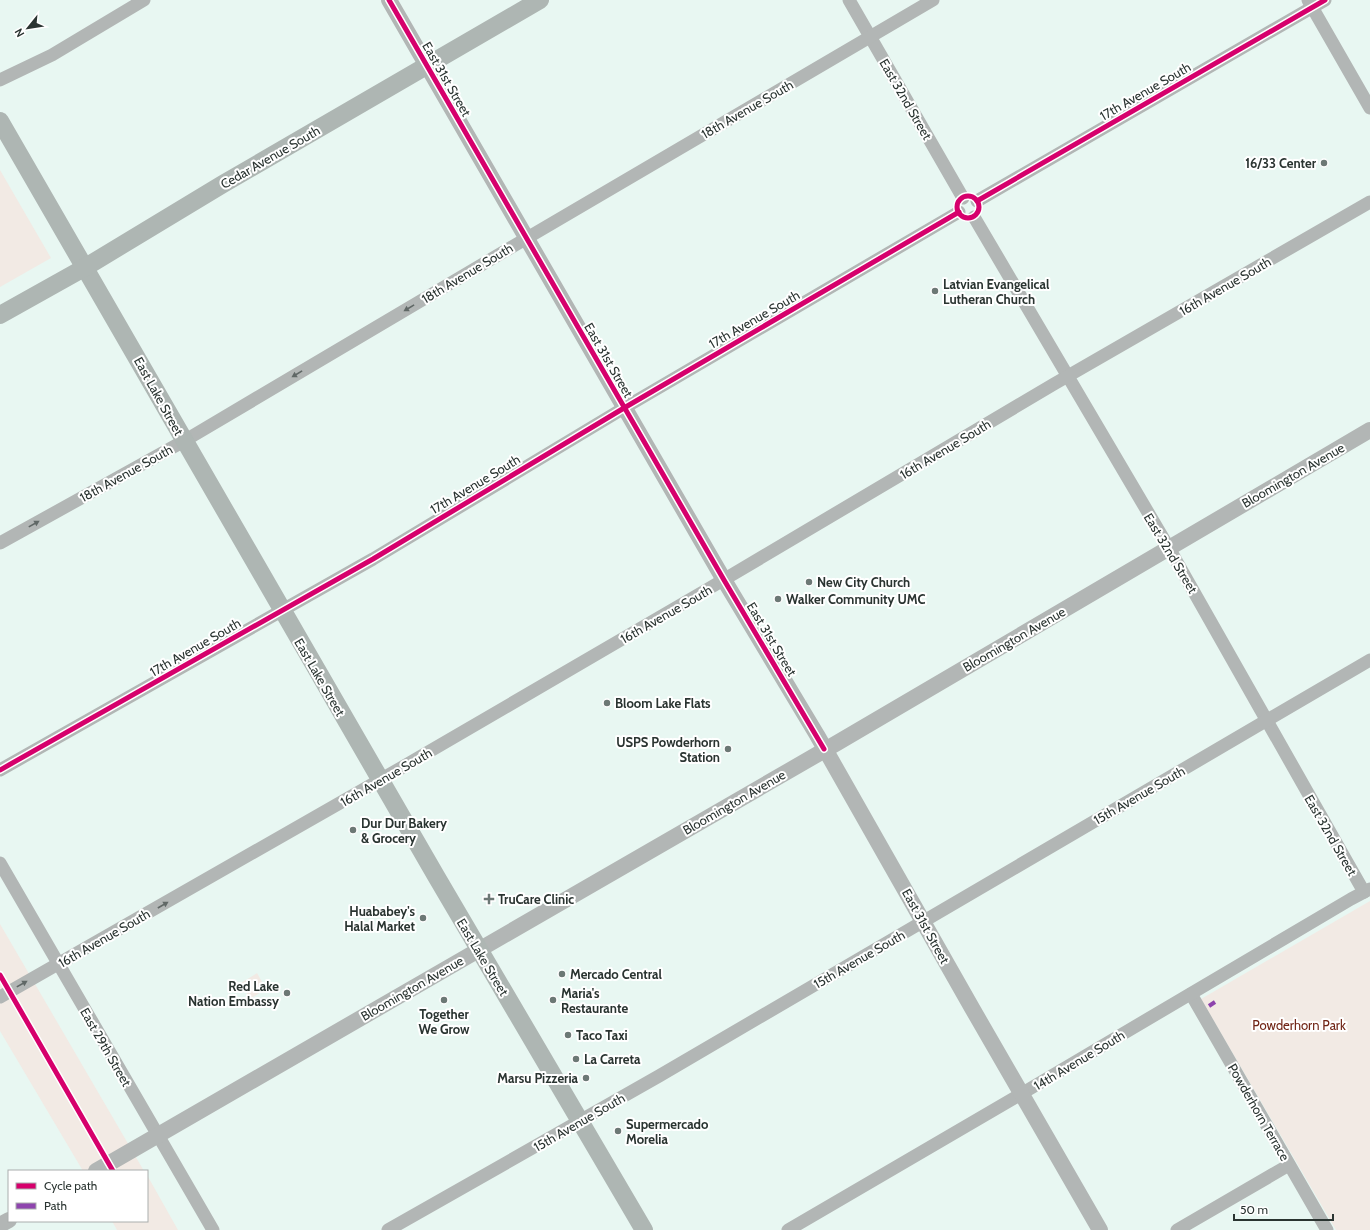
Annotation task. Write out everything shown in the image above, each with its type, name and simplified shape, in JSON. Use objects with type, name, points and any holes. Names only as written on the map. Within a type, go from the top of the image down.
[{"type":"main road","name":"Cedar Avenue South","points":[[0,315],[84,268],[223,184],[540,0]]},
{"type":"main road","name":"East Lake Street","points":[[0,121],[380,780],[644,1230]]},
{"type":"street","points":[[0,80],[52,55],[144,0]]},
{"type":"street","name":"East 31st Street","points":[[389,0],[624,408],[824,749],[1100,1230]]},
{"type":"street","name":"East 32nd Street","points":[[849,0],[963,198]]},
{"type":"street","name":"18th Avenue South","points":[[0,543],[184,441],[933,0]]},
{"type":"street","name":"17th Avenue South","points":[[977,201],[1310,4],[1324,0]]},
{"type":"street","points":[[1310,4],[1370,108]]},
{"type":"street","points":[[969,196],[973,197],[977,201],[979,209],[974,217],[967,218],[959,212],[958,204],[963,198],[969,196]]},
{"type":"street","name":"16th Avenue South","points":[[0,997],[380,780],[1370,202]]},
{"type":"street","name":"17th Avenue South","points":[[0,770],[373,559],[624,408],[959,212]]},
{"type":"street","name":"East 32nd Street","points":[[974,217],[1169,548],[1367,891]]},
{"type":"street","name":"Bloomington Avenue","points":[[98,1170],[343,1027],[479,950],[1370,430]]},
{"type":"street","name":"15th Avenue South","points":[[388,1230],[580,1122],[1370,660]]},
{"type":"street","name":"East 29th Street","points":[[0,863],[213,1230]]},
{"type":"street","name":"14th Avenue South","points":[[788,1230],[1367,891]]},
{"type":"street","name":"Powderhorn Terrace","points":[[1191,994],[1327,1230]]},
{"type":"street","points":[[1177,1230],[1289,1165]]},
{"type":"green space","points":[[0,170],[51,258],[0,287]]},
{"type":"green space","name":"Powderhorn Park","points":[[1370,901],[1370,1230],[1336,1230],[1201,999]]},
{"type":"green space","points":[[0,924],[143,1170],[82,1170],[0,1031]]},
{"type":"green space","points":[[257,973],[266,989],[250,999],[241,983]]},
{"type":"green space","points":[[148,1177],[178,1230],[117,1230],[113,1222],[148,1222]]},
{"type":"marked path","points":[[1209,1006],[1215,1002]]},
{"type":"cycle path","points":[[389,0],[724,580],[824,749]]},
{"type":"cycle path","points":[[977,201],[1325,0]]},
{"type":"cycle path","points":[[968,196],[976,199],[979,207],[976,215],[968,218],[960,215],[957,207],[960,199],[968,196]]},
{"type":"cycle path","points":[[0,770],[373,559],[624,408],[959,212]]},
{"type":"cycle path","points":[[0,975],[112,1170]]},
{"type":"place","name":"16/33 Center","points":[[1324,163]]},
{"type":"place","name":"Latvian Evangelical Lutheran Church","points":[[935,291]]},
{"type":"place","name":"New City Church","points":[[809,582]]},
{"type":"place","name":"Walker Community UMC","points":[[778,599]]},
{"type":"place","name":"Bloom Lake Flats","points":[[607,703]]},
{"type":"place","name":"USPS Powderhorn Station","points":[[728,749]]},
{"type":"place","name":"Dur Dur Bakery & Grocery","points":[[353,830]]},
{"type":"place","name":"TruCare Clinic","points":[[489,899]]},
{"type":"place","name":"Huababey's Halal Market","points":[[423,918]]},
{"type":"place","name":"Mercado Central","points":[[562,974]]},
{"type":"place","name":"Red Lake Nation Embassy","points":[[287,993]]},
{"type":"place","name":"Together We Grow","points":[[444,1000]]},
{"type":"place","name":"Maria's Restaurante","points":[[553,1000]]},
{"type":"place","name":"Taco Taxi","points":[[568,1035]]},
{"type":"place","name":"La Carreta","points":[[576,1059]]},
{"type":"place","name":"Marsu Pizzeria","points":[[586,1078]]},
{"type":"place","name":"Supermercado Morelia","points":[[618,1131]]}]
